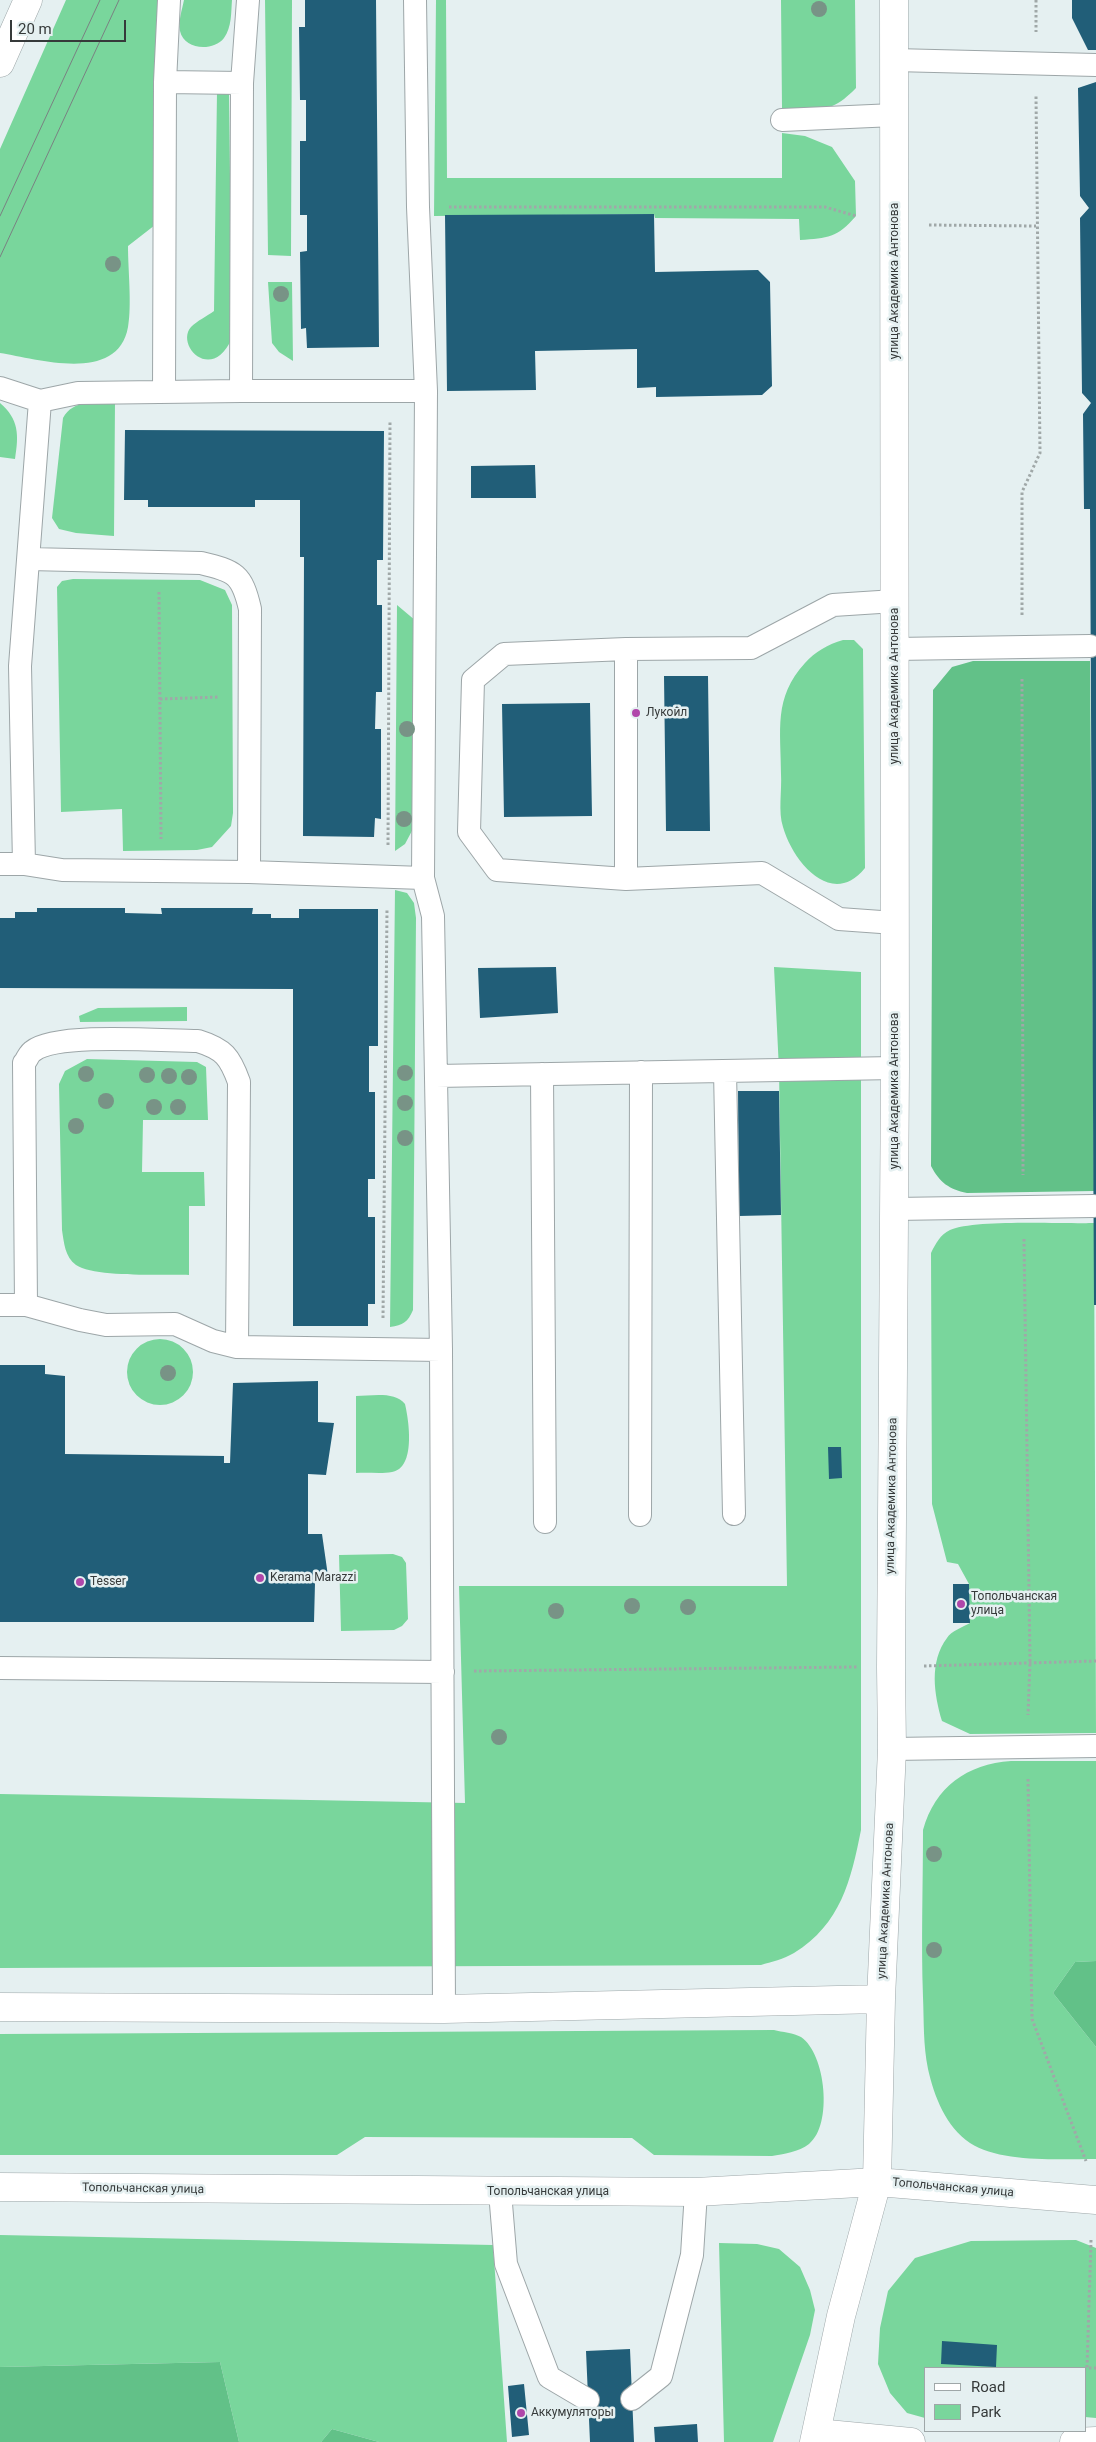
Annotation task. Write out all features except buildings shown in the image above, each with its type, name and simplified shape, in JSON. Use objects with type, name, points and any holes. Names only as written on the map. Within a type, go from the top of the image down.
[{"type":"main road","points":[[0,63],[28,0]]},
{"type":"main road","name":"улица Академика Антонова","points":[[816,2437],[841,2316],[877,2182],[881,1999],[892,1748],[895,1068],[894,0]]},
{"type":"main road","points":[[0,2007],[444,2009],[881,1999]]},
{"type":"main road","name":"Топольчанская улица","points":[[0,2187],[696,2192],[877,2182],[1096,2200]]},
{"type":"main road","points":[[816,2437],[911,2442]]},
{"type":"main road","points":[[1074,2442],[1096,2441]]},
{"type":"lane","points":[[164,392],[165,82],[169,0]]},
{"type":"lane","points":[[241,391],[242,83],[248,0]]},
{"type":"lane","points":[[415,0],[418,207],[426,390],[424,878],[433,916],[441,1350],[444,2009]]},
{"type":"lane","points":[[894,60],[1096,65]]},
{"type":"lane","points":[[165,82],[242,83]]},
{"type":"lane","points":[[782,120],[894,115]]},
{"type":"lane","points":[[0,388],[40,401],[78,393],[426,390]]},
{"type":"lane","points":[[24,864],[20,666],[40,401]]},
{"type":"lane","points":[[28,558],[201,563],[228,569],[245,586],[250,609],[249,872]]},
{"type":"lane","points":[[894,923],[839,919],[762,873],[626,879],[497,870],[469,832],[473,680],[504,654],[626,649],[751,648],[833,605],[895,601]]},
{"type":"lane","points":[[895,648],[1090,646]]},
{"type":"lane","points":[[626,649],[626,879]]},
{"type":"lane","points":[[0,864],[24,864],[62,870],[249,872],[424,878]]},
{"type":"lane","points":[[26,1305],[24,1064],[32,1051],[48,1044],[70,1040],[198,1041],[217,1046],[231,1061],[239,1082],[237,1348]]},
{"type":"lane","points":[[436,1076],[895,1068]]},
{"type":"lane","points":[[725,1070],[734,1514]]},
{"type":"lane","points":[[640,1515],[641,1072]]},
{"type":"lane","points":[[542,1074],[545,1522]]},
{"type":"lane","points":[[894,1209],[1094,1206]]},
{"type":"lane","points":[[0,1305],[26,1305],[106,1325],[175,1324],[213,1341],[237,1348],[441,1350]]},
{"type":"lane","points":[[0,1668],[443,1672]]},
{"type":"lane","points":[[892,1748],[1096,1746]]},
{"type":"lane","points":[[500,2192],[506,2264],[549,2377],[588,2400]]},
{"type":"lane","points":[[632,2400],[661,2376],[692,2255],[696,2192]]},
{"type":"path","points":[[1036,0],[1036,226],[1040,453],[1022,492],[1023,1206],[1030,1662],[1027,1747],[1032,2019],[1086,2161]]},
{"type":"path","points":[[418,207],[825,207],[856,216]]},
{"type":"path","points":[[926,225],[1036,226]]},
{"type":"path","points":[[383,1349],[388,877],[390,391]]},
{"type":"path","points":[[159,562],[161,871]]},
{"type":"path","points":[[160,699],[249,696]]},
{"type":"path","points":[[443,1672],[891,1667],[1030,1662],[1096,1662]]},
{"type":"path","points":[[1091,2240],[1087,2368],[1096,2368]]},
{"type":"green space","points":[[66,0],[159,0],[156,24],[155,225],[128,246],[129,318],[128,327],[121,345],[109,356],[93,362],[74,364],[0,353],[0,149]]},
{"type":"green space","points":[[184,0],[232,0],[230,24],[224,38],[206,47],[199,47],[187,42],[180,31],[180,16]]},
{"type":"green space","points":[[265,0],[292,0],[291,256],[268,255]]},
{"type":"green space","points":[[436,0],[446,0],[447,178],[782,178],[782,133],[805,136],[832,147],[855,181],[856,216],[843,229],[831,236],[800,240],[799,219],[655,218],[654,214],[434,216]]},
{"type":"green space","points":[[781,0],[855,0],[856,88],[838,103],[830,107],[814,110],[782,108]]},
{"type":"green space","points":[[217,92],[229,94],[232,338],[224,351],[215,358],[206,359],[192,351],[187,335],[193,325],[214,311]]},
{"type":"green space","points":[[268,282],[292,282],[293,361],[279,352],[272,343]]},
{"type":"green space","points":[[93,402],[115,402],[114,536],[76,533],[59,529],[52,518],[63,418],[67,412],[79,405]]},
{"type":"green space","points":[[0,403],[11,415],[16,428],[15,459],[0,457]]},
{"type":"green space","points":[[73,579],[200,580],[225,590],[232,605],[233,813],[231,826],[212,847],[197,850],[123,851],[122,809],[61,812],[57,587],[62,581]]},
{"type":"green space","points":[[397,605],[416,621],[414,827],[405,844],[395,851]]},
{"type":"green space","points":[[843,640],[854,640],[863,649],[865,868],[852,879],[840,884],[827,882],[815,876],[795,854],[788,840],[781,815],[780,729],[783,702],[795,676],[817,652]]},
{"type":"green space","points":[[973,661],[1090,661],[1094,1191],[967,1193],[946,1184],[938,1177],[931,1166],[933,690],[952,667]]},
{"type":"green space","points":[[395,890],[407,893],[414,903],[416,918],[413,1310],[404,1322],[390,1327]]},
{"type":"green space","points":[[774,967],[861,972],[861,1830],[848,1883],[833,1915],[823,1929],[794,1953],[782,1959],[761,1965],[0,1968],[0,1794],[465,1803],[459,1586],[787,1586],[779,1070]]},
{"type":"green space","points":[[187,1007],[187,1021],[80,1022],[79,1016],[98,1008]]},
{"type":"green space","points":[[87,1059],[197,1062],[206,1067],[208,1120],[143,1120],[142,1172],[204,1172],[205,1206],[189,1206],[189,1275],[98,1272],[76,1265],[67,1254],[62,1230],[59,1084],[65,1071]]},
{"type":"green space","points":[[1094,1223],[1096,1733],[970,1734],[942,1721],[935,1689],[935,1668],[941,1647],[951,1633],[970,1623],[969,1584],[958,1564],[947,1562],[932,1504],[931,1253],[941,1237],[950,1230],[978,1224]]},
{"type":"green space","points":[[153,1339],[167,1339],[179,1344],[188,1353],[193,1365],[191,1385],[184,1396],[167,1405],[153,1405],[141,1400],[132,1391],[127,1379],[127,1365],[132,1353],[141,1344]]},
{"type":"green space","points":[[356,1396],[389,1396],[401,1400],[405,1404],[409,1443],[405,1462],[400,1469],[388,1473],[356,1473]]},
{"type":"green space","points":[[393,1554],[402,1557],[406,1563],[408,1619],[402,1626],[394,1630],[341,1631],[339,1555]]},
{"type":"green space","points":[[1011,1761],[1096,1761],[1096,1961],[1075,1962],[1053,1993],[1096,2047],[1096,2159],[1014,2157],[997,2154],[970,2143],[954,2128],[942,2110],[934,2090],[926,2060],[922,1976],[923,1830],[928,1815],[936,1802],[955,1780],[980,1767]]},
{"type":"green space","points":[[1096,1961],[1096,2047],[1053,1993],[1075,1962]]},
{"type":"green space","points":[[774,2030],[801,2037],[810,2046],[821,2073],[824,2106],[817,2135],[809,2144],[796,2151],[772,2156],[654,2155],[632,2138],[365,2137],[337,2155],[0,2155],[0,2034]]},
{"type":"green space","points":[[0,2235],[493,2245],[507,2442],[379,2442],[332,2429],[321,2442],[239,2442],[220,2362],[0,2367]]},
{"type":"green space","points":[[1076,2240],[1096,2248],[1096,2418],[1086,2417],[1086,2367],[924,2367],[924,2418],[907,2413],[890,2393],[878,2364],[880,2328],[888,2291],[915,2258],[971,2241]]},
{"type":"green space","points":[[719,2243],[757,2244],[779,2249],[800,2267],[810,2290],[815,2310],[810,2335],[773,2442],[724,2442]]},
{"type":"green space","points":[[220,2362],[239,2442],[0,2442],[0,2367]]},
{"type":"green space","points":[[332,2429],[379,2442],[321,2442]]},
{"type":"tram line","points":[[0,216],[100,0]]},
{"type":"tram line","points":[[0,257],[119,0]]},
{"type":"place","name":"Лукойл","points":[[636,713]]},
{"type":"place","name":"Kerama Marazzi","points":[[260,1578]]},
{"type":"place","name":"Tesser","points":[[80,1582]]},
{"type":"place","name":"Топольчанская улица","points":[[961,1604]]},
{"type":"place","name":"Аккумуляторы","points":[[521,2413]]}]
